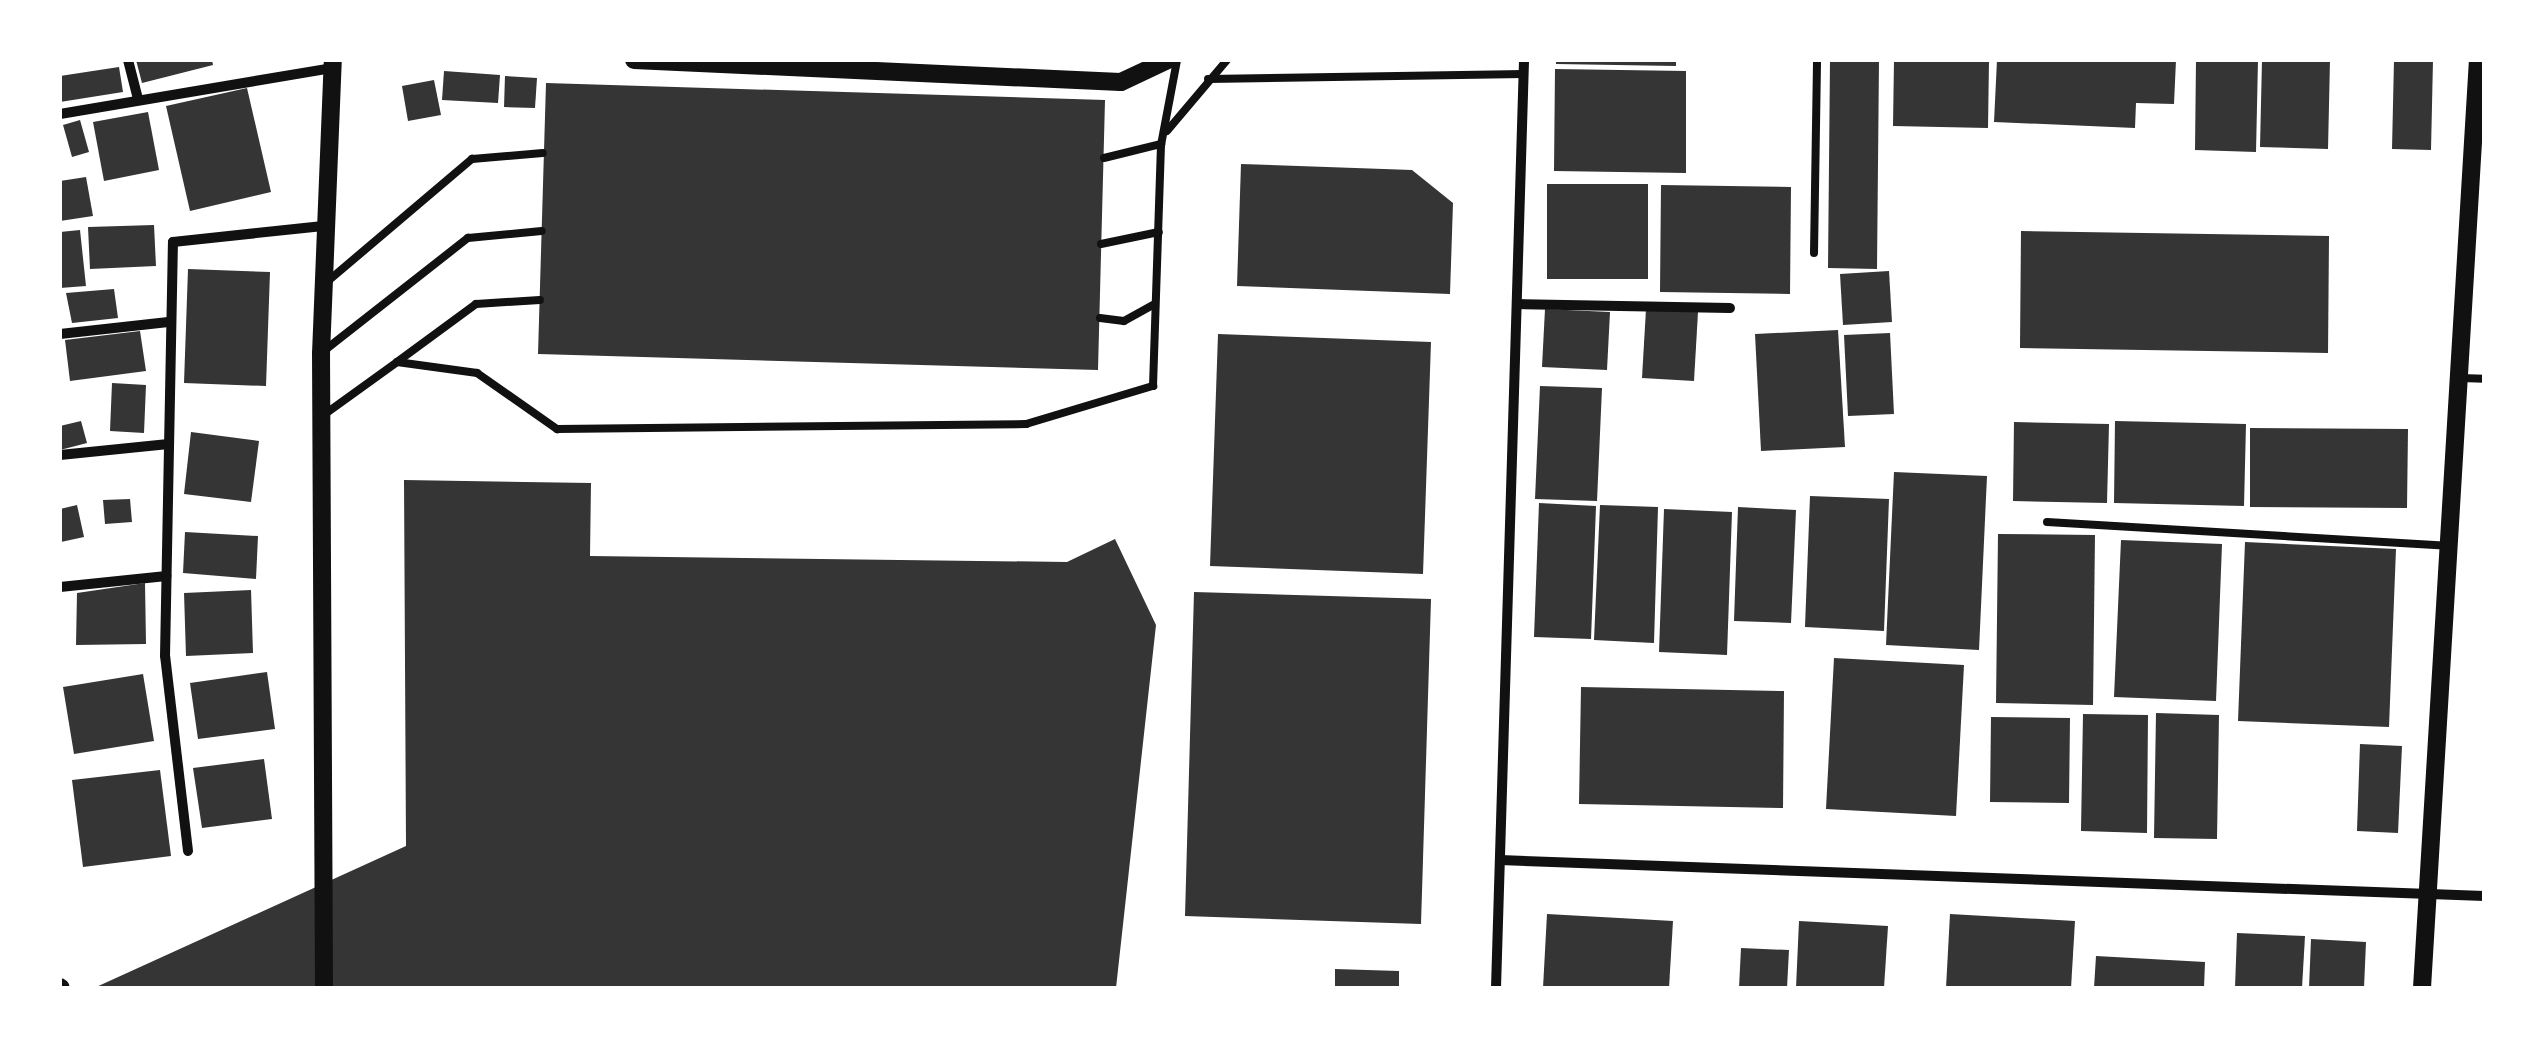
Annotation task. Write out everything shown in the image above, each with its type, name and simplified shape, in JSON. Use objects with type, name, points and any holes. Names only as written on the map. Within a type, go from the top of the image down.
[{"type":"street","points":[[128,60],[138,99]]},
{"type":"street","points":[[634,60],[1121,82],[1168,60]]},
{"type":"street","points":[[1496,988],[1524,60]]},
{"type":"street","points":[[2422,988],[2478,60]]},
{"type":"street","points":[[60,114],[333,64],[320,354],[324,988]]},
{"type":"street","points":[[188,851],[165,656],[168,322],[173,242],[323,226]]},
{"type":"street","points":[[1516,304],[1730,308]]},
{"type":"street","points":[[60,334],[168,322]]},
{"type":"street","points":[[60,456],[168,444]]},
{"type":"street","points":[[60,587],[166,576]]},
{"type":"street","points":[[1500,860],[2484,896]]},
{"type":"lane","points":[[396,362],[478,373],[557,429],[1026,424],[1153,386],[1161,145],[1177,60]]},
{"type":"lane","points":[[1104,158],[1161,145],[1208,79],[1227,60]]},
{"type":"lane","points":[[1814,253],[1816,60]]},
{"type":"lane","points":[[1208,79],[1524,74]]},
{"type":"lane","points":[[323,286],[472,159],[543,154]]},
{"type":"lane","points":[[320,354],[468,238],[542,232]]},
{"type":"lane","points":[[1101,244],[1158,232]]},
{"type":"lane","points":[[321,417],[476,304],[540,300]]},
{"type":"lane","points":[[1100,318],[1124,321],[1154,305]]},
{"type":"lane","points":[[2457,378],[2484,379]]},
{"type":"lane","points":[[2048,522],[2451,546]]},
{"type":"building","points":[[136,60],[212,60],[213,65],[142,83]]},
{"type":"building","points":[[1556,60],[1676,60],[1676,66],[1556,64]]},
{"type":"building","points":[[1830,60],[1879,60],[1877,269],[1828,268]]},
{"type":"building","points":[[1894,60],[1989,60],[1988,128],[1893,126]]},
{"type":"building","points":[[1997,60],[2176,60],[2174,104],[2136,103],[2135,128],[1994,122]]},
{"type":"building","points":[[2196,60],[2258,60],[2256,152],[2195,150]]},
{"type":"building","points":[[2262,60],[2330,60],[2328,149],[2260,147]]},
{"type":"building","points":[[2394,60],[2433,60],[2431,150],[2392,149]]},
{"type":"building","points":[[119,67],[123,92],[60,102],[60,76]]},
{"type":"building","points":[[1555,69],[1686,71],[1686,173],[1554,171]]},
{"type":"building","points":[[444,71],[500,75],[498,103],[442,100]]},
{"type":"building","points":[[505,76],[537,78],[535,108],[504,107]]},
{"type":"building","points":[[434,80],[441,115],[408,121],[402,86]]},
{"type":"building","points":[[546,83],[1105,100],[1098,370],[538,354]]},
{"type":"building","points":[[247,88],[271,192],[190,211],[166,106]]},
{"type":"building","points":[[148,112],[159,170],[104,181],[93,122]]},
{"type":"building","points":[[80,120],[89,152],[72,157],[63,125]]},
{"type":"building","points":[[1241,164],[1412,170],[1453,203],[1450,294],[1237,286]]},
{"type":"building","points":[[86,177],[93,216],[60,221],[60,181]]},
{"type":"building","points":[[1547,184],[1648,184],[1648,279],[1547,279]]},
{"type":"building","points":[[1661,185],[1791,187],[1790,294],[1660,292]]},
{"type":"building","points":[[154,225],[156,266],[90,269],[88,227]]},
{"type":"building","points":[[80,230],[86,286],[60,288],[60,232]]},
{"type":"building","points":[[2021,231],[2329,236],[2328,353],[2020,348]]},
{"type":"building","points":[[188,269],[270,272],[266,386],[184,383]]},
{"type":"building","points":[[1889,271],[1892,322],[1843,325],[1840,274]]},
{"type":"building","points":[[114,289],[118,318],[72,323],[66,293]]},
{"type":"building","points":[[1545,309],[1610,312],[1607,370],[1542,367]]},
{"type":"building","points":[[1646,309],[1698,312],[1694,381],[1642,378]]},
{"type":"building","points":[[1838,330],[1845,447],[1761,451],[1755,334]]},
{"type":"building","points":[[140,331],[146,371],[70,381],[65,340]]},
{"type":"building","points":[[1890,333],[1894,414],[1848,416],[1844,335]]},
{"type":"building","points":[[1218,334],[1431,342],[1423,574],[1210,566]]},
{"type":"building","points":[[112,383],[146,385],[144,433],[110,431]]},
{"type":"building","points":[[1540,386],[1602,388],[1597,501],[1535,499]]},
{"type":"building","points":[[81,421],[87,443],[60,450],[60,426]]},
{"type":"building","points":[[2115,421],[2246,424],[2244,506],[2114,503]]},
{"type":"building","points":[[2014,422],[2109,424],[2107,503],[2013,501]]},
{"type":"building","points":[[2250,428],[2408,429],[2407,508],[2250,507]]},
{"type":"building","points":[[191,432],[259,441],[251,502],[184,494]]},
{"type":"building","points":[[1894,472],[1987,476],[1979,650],[1886,645]]},
{"type":"building","points":[[404,480],[591,483],[590,556],[1067,562],[1115,539],[1156,625],[1116,988],[94,988],[406,846]]},
{"type":"building","points":[[1810,496],[1889,499],[1884,631],[1805,627]]},
{"type":"building","points":[[130,499],[132,522],[105,524],[103,500]]},
{"type":"building","points":[[1539,503],[1596,506],[1591,639],[1534,637]]},
{"type":"building","points":[[77,505],[84,537],[61,542],[60,509]]},
{"type":"building","points":[[1600,505],[1658,507],[1654,643],[1594,640]]},
{"type":"building","points":[[1738,507],[1796,510],[1791,623],[1734,621]]},
{"type":"building","points":[[1664,509],[1732,512],[1727,655],[1659,652]]},
{"type":"building","points":[[185,532],[258,536],[256,579],[183,573]]},
{"type":"building","points":[[1998,534],[2095,535],[2093,705],[1996,703]]},
{"type":"building","points":[[2121,540],[2222,544],[2216,701],[2114,697]]},
{"type":"building","points":[[2245,542],[2396,549],[2389,727],[2238,721]]},
{"type":"building","points":[[145,583],[146,644],[76,645],[77,593]]},
{"type":"building","points":[[251,590],[253,653],[186,656],[184,593]]},
{"type":"building","points":[[1194,592],[1431,599],[1421,924],[1185,916]]},
{"type":"building","points":[[1834,658],[1964,665],[1956,816],[1826,809]]},
{"type":"building","points":[[267,672],[275,729],[198,739],[190,683]]},
{"type":"building","points":[[143,674],[154,741],[74,754],[63,687]]},
{"type":"building","points":[[1581,687],[1784,691],[1783,808],[1579,804]]},
{"type":"building","points":[[2156,713],[2219,715],[2217,839],[2154,838]]},
{"type":"building","points":[[2083,714],[2148,715],[2147,833],[2081,831]]},
{"type":"building","points":[[1991,717],[2070,718],[2069,803],[1990,802]]},
{"type":"building","points":[[2360,744],[2402,746],[2398,833],[2357,831]]},
{"type":"building","points":[[264,759],[272,819],[202,828],[193,768]]},
{"type":"building","points":[[160,770],[171,856],[83,867],[72,780]]},
{"type":"building","points":[[1547,914],[1673,921],[1669,988],[1543,988]]},
{"type":"building","points":[[1950,914],[2075,921],[2071,988],[1946,988]]},
{"type":"building","points":[[1799,921],[1888,926],[1884,988],[1796,988]]},
{"type":"building","points":[[2237,933],[2305,936],[2302,988],[2235,988]]},
{"type":"building","points":[[2311,939],[2366,942],[2364,988],[2309,988]]},
{"type":"building","points":[[1741,948],[1789,950],[1787,988],[1739,988]]},
{"type":"building","points":[[2096,956],[2205,962],[2204,988],[2094,988]]},
{"type":"building","points":[[1335,969],[1399,971],[1399,988],[1335,988]]}]
